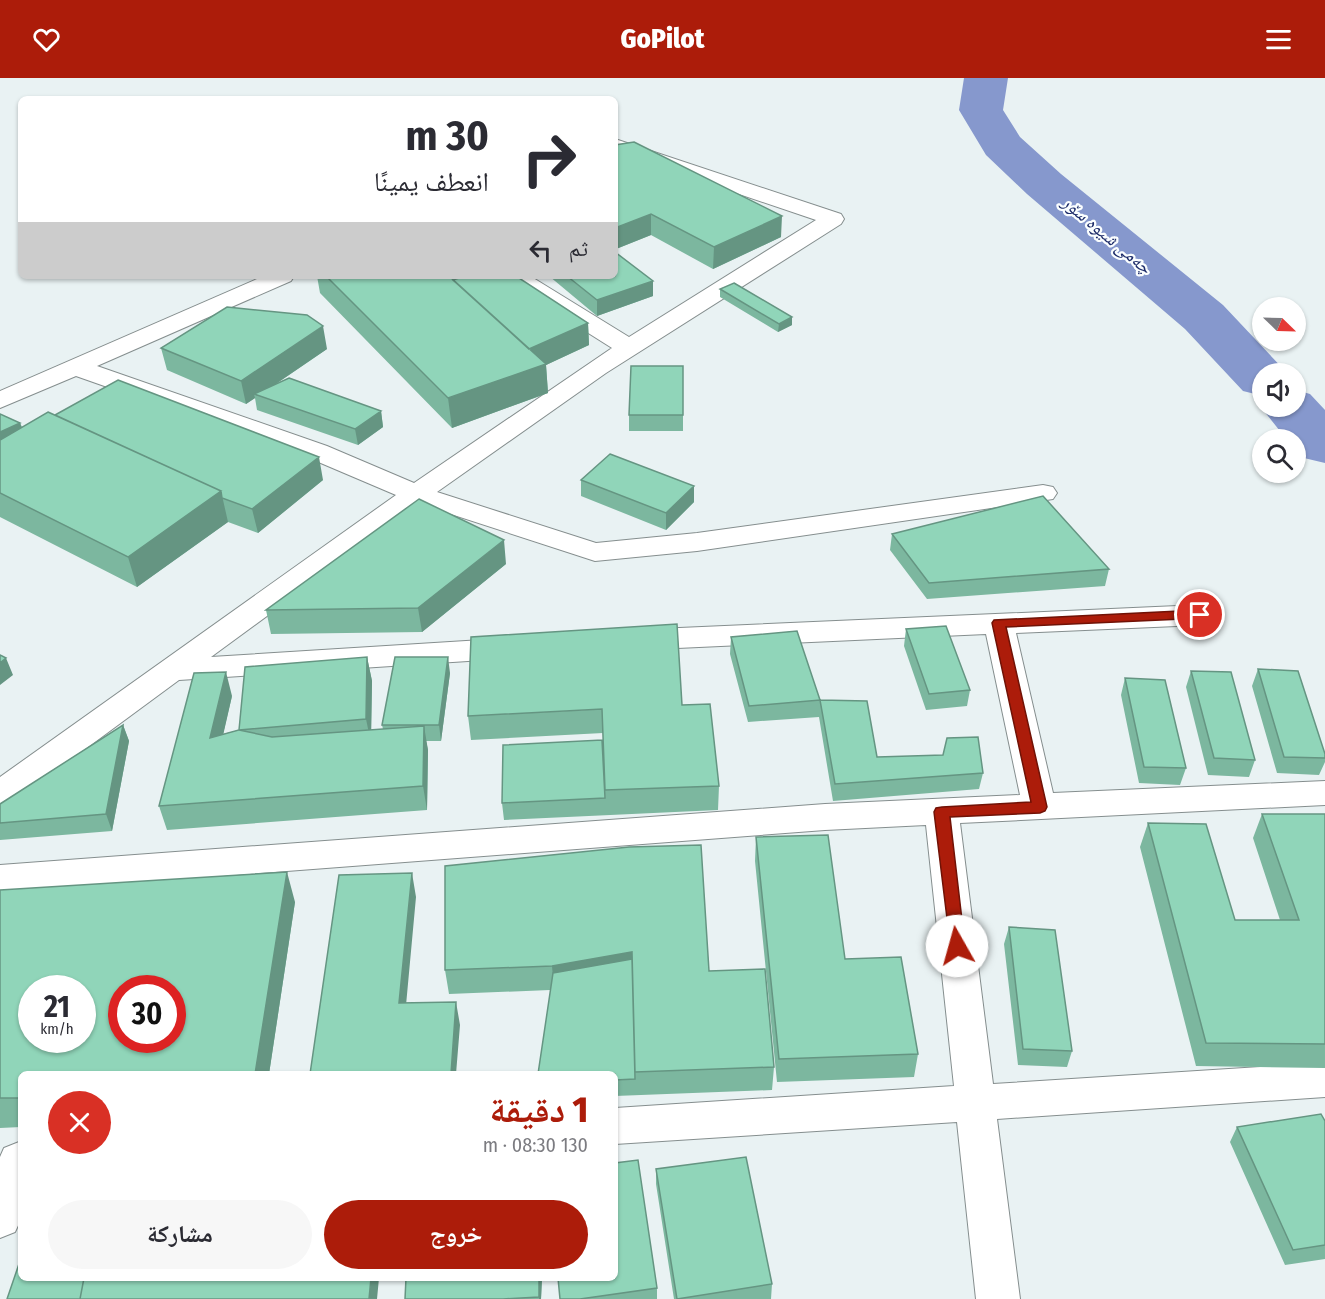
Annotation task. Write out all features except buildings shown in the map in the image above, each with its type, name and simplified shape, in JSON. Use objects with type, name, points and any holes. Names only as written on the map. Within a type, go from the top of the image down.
[{"type":"street","points":[[4,786],[172,670],[416,494],[629,348],[833,219],[618,146]]},
{"type":"street","points":[[0,400],[275,279]]},
{"type":"street","points":[[519,279],[629,348]]},
{"type":"street","points":[[75,367],[318,452],[416,494],[595,552],[697,542],[1044,493]]},
{"type":"street","points":[[612,642],[1200,615]]},
{"type":"street","points":[[999,623],[1040,807]]},
{"type":"street","points":[[172,670],[540,646]]},
{"type":"street","points":[[0,879],[825,817],[1325,793]]},
{"type":"street","points":[[942,812],[998,1299]]},
{"type":"street","points":[[618,1126],[1325,1080]]},
{"type":"street","points":[[0,1218],[13,1161]]},
{"type":"waterway","name":"چەمی شیوە سۆر","points":[[986,78],[981,110],[1002,145],[1044,184],[1204,317],[1252,367]]},
{"type":"waterway","name":"چەمی شیوە سۆر","points":[[1299,417],[1325,445]]},
{"type":"route","points":[[957,946],[942,812],[1040,807],[999,623],[1200,615]]}]
